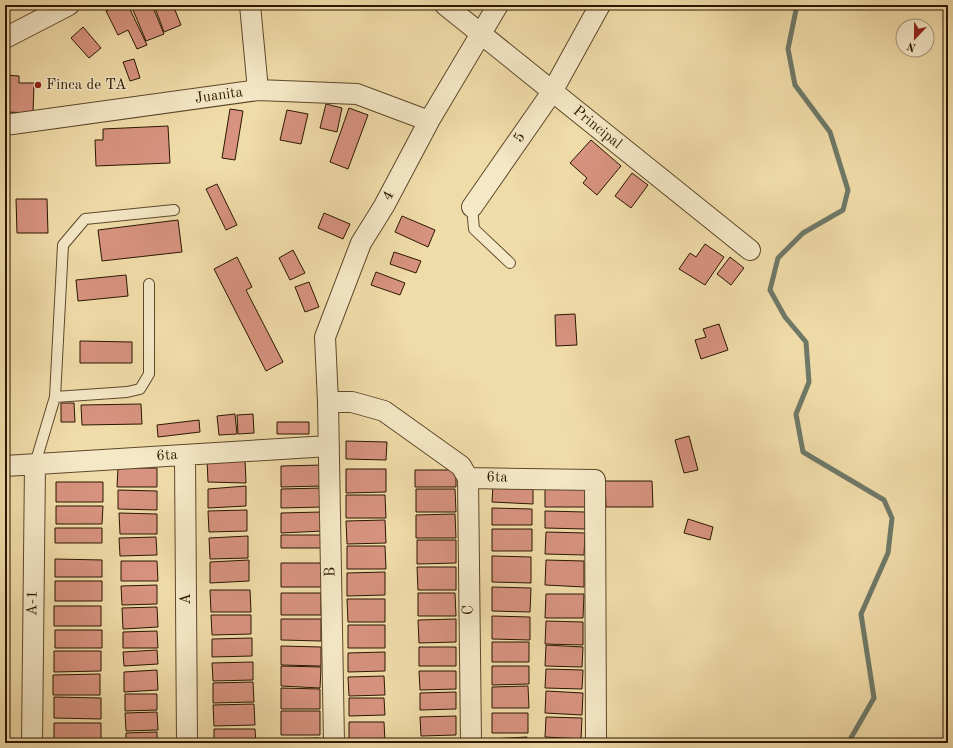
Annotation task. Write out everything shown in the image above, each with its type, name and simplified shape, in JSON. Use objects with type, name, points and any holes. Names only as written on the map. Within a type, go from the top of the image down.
[{"type":"street","points":[[5,38],[69,5]]},
{"type":"street","points":[[250,5],[258,90]]},
{"type":"street","name":"Principal","points":[[445,5],[750,250]]},
{"type":"street","name":"4","points":[[328,402],[325,337],[361,243],[384,206],[429,121],[498,5]]},
{"type":"street","name":"5","points":[[472,207],[552,92],[600,5]]},
{"type":"street","name":"Juanita","points":[[5,125],[258,90],[357,94],[429,121]]},
{"type":"street","name":"B","points":[[328,402],[334,743]]},
{"type":"street","name":"6ta","points":[[328,402],[352,402],[384,412],[460,466],[468,478],[595,480],[596,743]]},
{"type":"street","name":"6ta","points":[[5,466],[329,446]]},
{"type":"street","name":"A","points":[[185,455],[187,743]]},
{"type":"street","name":"A-1","points":[[32,743],[35,464]]},
{"type":"street","name":"C","points":[[468,478],[471,743]]},
{"type":"lane","name":"5","points":[[472,207],[474,229],[510,263]]},
{"type":"lane","points":[[35,464],[55,397],[63,244],[85,219],[174,210]]},
{"type":"lane","points":[[55,397],[126,392],[140,389],[149,374],[149,284]]},
{"type":"building","points":[[119,5],[128,5],[147,45],[137,49],[128,30],[118,35],[106,11]]},
{"type":"building","points":[[131,5],[152,5],[164,34],[146,41]]},
{"type":"building","points":[[154,5],[173,5],[181,25],[164,32]]},
{"type":"building","points":[[83,27],[101,48],[89,58],[71,38]]},
{"type":"building","points":[[134,59],[140,78],[130,81],[123,62]]},
{"type":"building","points":[[5,75],[19,76],[19,83],[34,83],[33,113],[5,112]]},
{"type":"building","points":[[326,104],[342,108],[337,132],[320,128]]},
{"type":"building","points":[[349,108],[368,115],[348,169],[330,162]]},
{"type":"building","points":[[230,109],[243,111],[235,160],[222,158]]},
{"type":"building","points":[[287,110],[308,114],[301,144],[280,140]]},
{"type":"building","points":[[168,126],[170,163],[96,166],[95,140],[103,140],[103,129]]},
{"type":"building","points":[[591,140],[621,166],[597,195],[583,183],[587,178],[570,163]]},
{"type":"building","points":[[632,173],[648,185],[631,208],[615,196]]},
{"type":"building","points":[[217,184],[237,225],[226,230],[206,189]]},
{"type":"building","points":[[16,199],[47,199],[48,233],[17,233]]},
{"type":"building","points":[[324,213],[350,224],[343,239],[318,228]]},
{"type":"building","points":[[402,216],[435,230],[428,247],[395,232]]},
{"type":"building","points":[[178,220],[182,252],[102,261],[98,230]]},
{"type":"building","points":[[705,244],[724,257],[705,285],[679,269],[690,253],[696,257]]},
{"type":"building","points":[[293,250],[305,273],[290,280],[279,258]]},
{"type":"building","points":[[394,252],[421,261],[416,273],[390,264]]},
{"type":"building","points":[[237,257],[252,287],[246,290],[283,362],[266,371],[214,269]]},
{"type":"building","points":[[730,257],[744,268],[731,285],[717,274]]},
{"type":"building","points":[[376,272],[405,283],[400,295],[371,285]]},
{"type":"building","points":[[126,275],[128,296],[78,301],[76,280]]},
{"type":"building","points":[[309,282],[319,307],[305,312],[295,287]]},
{"type":"building","points":[[575,314],[577,345],[556,346],[555,315]]},
{"type":"building","points":[[719,324],[728,350],[701,359],[695,340],[706,337],[703,329]]},
{"type":"building","points":[[80,341],[132,342],[132,363],[80,363]]},
{"type":"building","points":[[61,403],[74,403],[75,422],[61,422]]},
{"type":"building","points":[[141,404],[142,424],[82,425],[81,405]]},
{"type":"building","points":[[235,414],[237,434],[219,435],[217,416]]},
{"type":"building","points":[[253,414],[254,433],[238,434],[237,415]]},
{"type":"building","points":[[199,420],[200,432],[158,437],[157,425]]},
{"type":"building","points":[[277,422],[309,422],[309,434],[277,434]]},
{"type":"building","points":[[689,436],[698,470],[684,473],[675,440]]},
{"type":"building","points":[[346,441],[387,442],[386,460],[346,459]]},
{"type":"building","points":[[207,459],[245,459],[246,483],[208,482]]},
{"type":"building","points":[[323,465],[323,486],[281,487],[281,466]]},
{"type":"building","points":[[118,468],[157,468],[157,487],[117,487]]},
{"type":"building","points":[[346,469],[386,469],[386,492],[346,493]]},
{"type":"building","points":[[415,470],[456,470],[456,487],[415,487]]},
{"type":"building","points":[[5,480],[7,480],[7,501],[5,501]]},
{"type":"building","points":[[605,481],[652,481],[653,507],[606,507]]},
{"type":"building","points":[[56,482],[103,482],[103,502],[56,502]]},
{"type":"building","points":[[493,484],[533,486],[533,504],[492,502]]},
{"type":"building","points":[[246,486],[246,506],[208,508],[208,489]]},
{"type":"building","points":[[322,488],[323,507],[281,508],[281,489]]},
{"type":"building","points":[[545,488],[585,488],[585,507],[545,507]]},
{"type":"building","points":[[416,489],[455,489],[456,512],[416,512]]},
{"type":"building","points":[[118,490],[157,491],[157,510],[118,509]]},
{"type":"building","points":[[346,495],[385,495],[386,518],[346,518]]},
{"type":"building","points":[[5,504],[7,504],[7,525],[5,525]]},
{"type":"building","points":[[56,506],[103,506],[102,524],[56,524]]},
{"type":"building","points":[[492,508],[532,509],[532,525],[492,525]]},
{"type":"building","points":[[247,510],[247,531],[209,532],[208,511]]},
{"type":"building","points":[[545,511],[585,512],[585,529],[545,528]]},
{"type":"building","points":[[322,512],[323,531],[281,533],[281,513]]},
{"type":"building","points":[[119,513],[157,514],[157,534],[120,534]]},
{"type":"building","points":[[455,514],[456,538],[416,538],[416,515]]},
{"type":"building","points":[[688,519],[713,527],[710,540],[684,533]]},
{"type":"building","points":[[385,520],[386,543],[347,544],[346,521]]},
{"type":"building","points":[[55,528],[102,528],[102,543],[55,543]]},
{"type":"building","points":[[6,529],[6,547],[5,547]]},
{"type":"building","points":[[492,529],[532,529],[532,551],[492,551]]},
{"type":"building","points":[[546,532],[585,533],[584,555],[545,554]]},
{"type":"building","points":[[281,535],[322,535],[322,548],[281,548]]},
{"type":"building","points":[[248,536],[248,558],[210,559],[209,538]]},
{"type":"building","points":[[156,537],[157,555],[120,556],[119,538]]},
{"type":"building","points":[[417,540],[456,540],[456,563],[417,564]]},
{"type":"building","points":[[347,546],[385,546],[386,569],[347,569]]},
{"type":"building","points":[[6,551],[6,571],[5,571]]},
{"type":"building","points":[[492,556],[531,557],[531,583],[492,582]]},
{"type":"building","points":[[55,559],[102,560],[102,577],[55,577]]},
{"type":"building","points":[[249,560],[249,581],[210,583],[210,562]]},
{"type":"building","points":[[546,560],[584,561],[584,587],[545,585]]},
{"type":"building","points":[[121,561],[157,561],[158,581],[121,581]]},
{"type":"building","points":[[281,563],[322,563],[322,587],[281,587]]},
{"type":"building","points":[[417,567],[456,567],[456,590],[418,590]]},
{"type":"building","points":[[385,572],[385,595],[347,596],[347,573]]},
{"type":"building","points":[[55,581],[102,581],[102,601],[55,601]]},
{"type":"building","points":[[157,585],[157,604],[122,605],[121,586]]},
{"type":"building","points":[[492,587],[531,588],[530,612],[492,611]]},
{"type":"building","points":[[210,590],[250,590],[251,612],[211,612]]},
{"type":"building","points":[[281,593],[321,593],[321,615],[281,615]]},
{"type":"building","points":[[418,593],[455,593],[456,616],[418,616]]},
{"type":"building","points":[[546,594],[584,594],[583,618],[545,618]]},
{"type":"building","points":[[347,599],[385,599],[385,622],[348,622]]},
{"type":"building","points":[[54,606],[101,606],[101,626],[54,626]]},
{"type":"building","points":[[157,607],[158,627],[123,629],[122,608]]},
{"type":"building","points":[[211,615],[251,615],[251,634],[212,635]]},
{"type":"building","points":[[492,616],[530,617],[530,640],[492,639]]},
{"type":"building","points":[[281,619],[321,619],[321,641],[281,640]]},
{"type":"building","points":[[456,619],[456,642],[419,643],[418,620]]},
{"type":"building","points":[[546,621],[583,622],[583,645],[545,644]]},
{"type":"building","points":[[348,625],[385,625],[385,648],[348,648]]},
{"type":"building","points":[[55,630],[102,630],[102,648],[55,648]]},
{"type":"building","points":[[157,631],[158,648],[123,648],[123,632]]},
{"type":"building","points":[[252,638],[252,656],[212,657],[212,639]]},
{"type":"building","points":[[492,642],[529,642],[529,662],[492,662]]},
{"type":"building","points":[[546,645],[583,647],[582,667],[545,666]]},
{"type":"building","points":[[281,646],[321,647],[321,666],[281,665]]},
{"type":"building","points":[[419,647],[456,647],[456,666],[419,666]]},
{"type":"building","points":[[157,650],[158,664],[124,666],[123,652]]},
{"type":"building","points":[[54,651],[101,651],[101,671],[54,672]]},
{"type":"building","points":[[385,652],[385,671],[348,672],[348,653]]},
{"type":"building","points":[[253,662],[253,680],[213,681],[212,663]]},
{"type":"building","points":[[281,666],[321,667],[320,688],[281,686]]},
{"type":"building","points":[[492,666],[529,666],[529,684],[492,685]]},
{"type":"building","points":[[546,669],[583,670],[582,689],[545,688]]},
{"type":"building","points":[[157,670],[158,690],[124,692],[124,672]]},
{"type":"building","points":[[419,671],[456,671],[456,689],[420,690]]},
{"type":"building","points":[[100,674],[100,695],[53,695],[53,675]]},
{"type":"building","points":[[384,676],[385,695],[349,696],[348,677]]},
{"type":"building","points":[[253,682],[254,702],[213,703],[213,683]]},
{"type":"building","points":[[528,686],[529,708],[492,708],[492,687]]},
{"type":"building","points":[[281,688],[320,689],[320,709],[281,709]]},
{"type":"building","points":[[546,691],[583,693],[582,715],[545,713]]},
{"type":"building","points":[[456,692],[456,709],[420,710],[420,693]]},
{"type":"building","points":[[125,694],[157,694],[157,710],[125,711]]},
{"type":"building","points":[[54,697],[101,698],[101,719],[54,718]]},
{"type":"building","points":[[349,698],[384,698],[385,715],[349,716]]},
{"type":"building","points":[[254,704],[255,725],[214,726],[213,705]]},
{"type":"building","points":[[281,711],[320,711],[320,735],[281,735]]},
{"type":"building","points":[[157,712],[158,730],[126,731],[125,713]]},
{"type":"building","points":[[492,713],[528,713],[528,733],[492,733]]},
{"type":"building","points":[[456,716],[456,735],[421,736],[420,717]]},
{"type":"building","points":[[546,717],[582,718],[581,739],[545,737]]},
{"type":"building","points":[[349,722],[384,722],[385,741],[349,742]]},
{"type":"building","points":[[54,723],[101,723],[101,741],[54,741]]},
{"type":"building","points":[[214,729],[255,729],[256,743],[214,743]]},
{"type":"building","points":[[157,732],[157,743],[126,743],[126,733]]},
{"type":"building","points":[[527,737],[527,743],[492,743],[491,739]]},
{"type":"building","points":[[319,738],[319,743],[281,743],[281,739]]},
{"type":"building","points":[[546,740],[582,742],[582,743],[546,743]]},
{"type":"building","points":[[456,741],[456,743],[421,743],[421,742]]},
{"type":"waterway","points":[[797,5],[788,49],[795,85],[830,132],[848,190],[843,210],[803,233],[778,258],[770,290],[785,317],[806,342],[809,382],[796,414],[803,452],[884,500],[892,518],[888,553],[861,614],[874,698],[848,743]]},
{"type":"place","name":"Finca de TA","points":[[38,85]]}]
